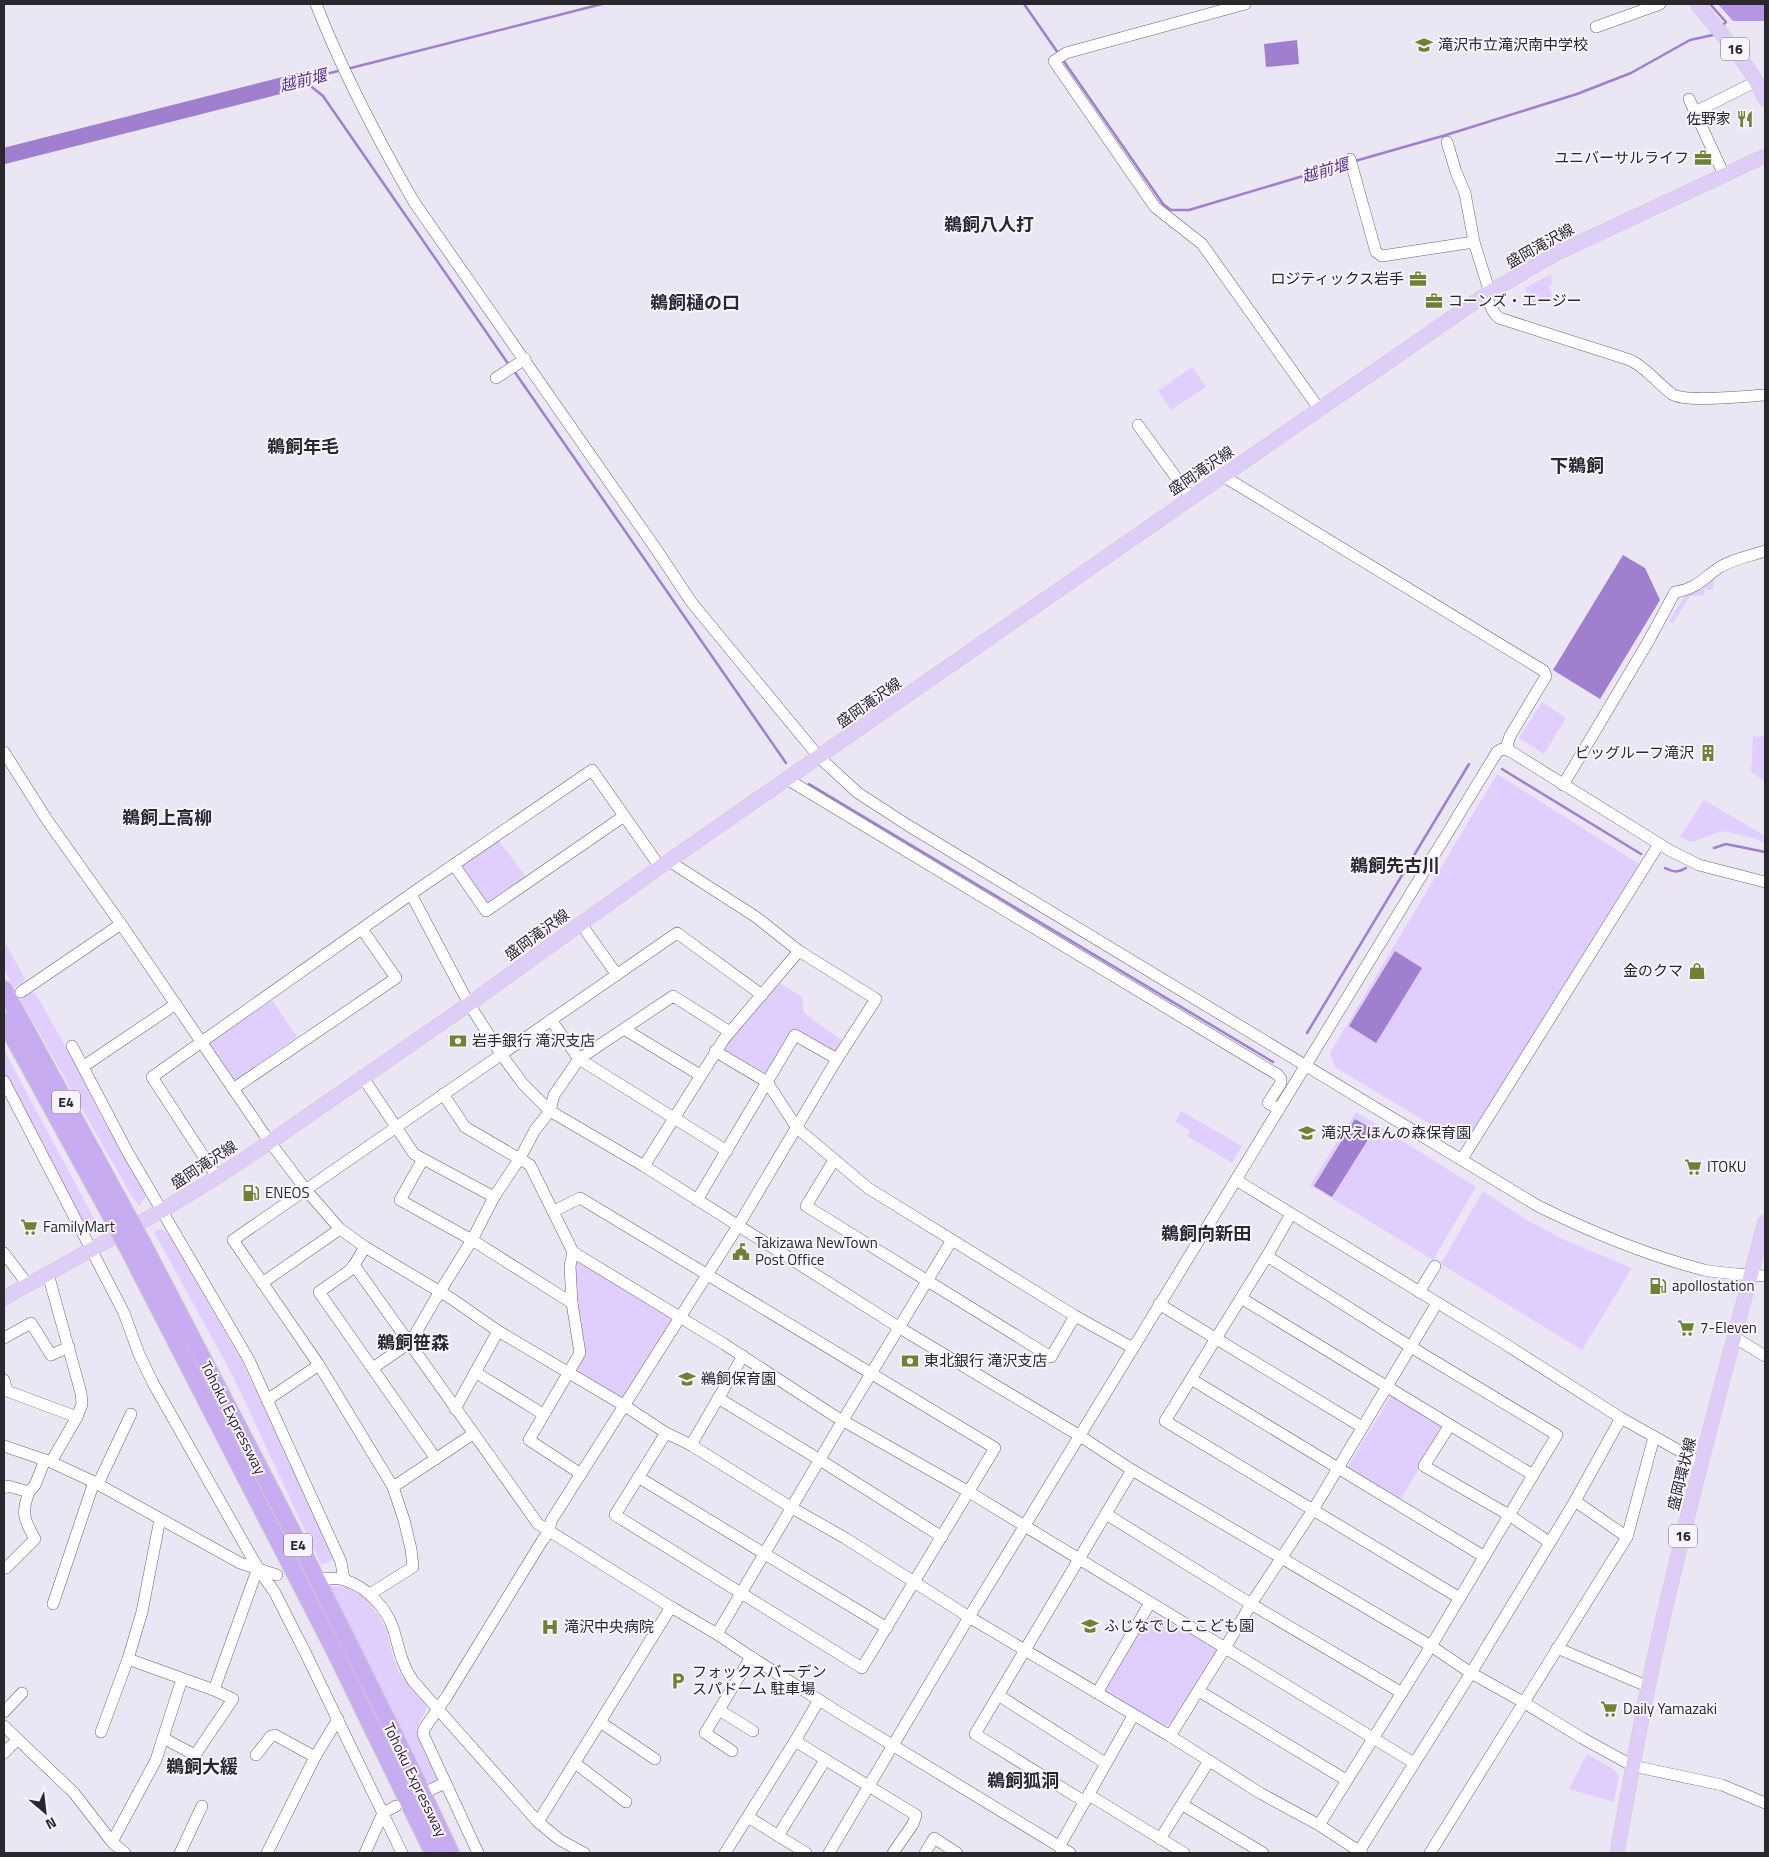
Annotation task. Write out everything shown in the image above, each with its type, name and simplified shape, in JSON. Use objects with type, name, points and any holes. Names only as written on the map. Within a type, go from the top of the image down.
[{"type":"highway","name":"Tohoku Expressway","points":[[4,989],[134,1244],[434,1853]]},
{"type":"highway","name":"Tohoku Expressway","points":[[4,1021],[121,1219]]},
{"type":"highway","name":"Tohoku Expressway","points":[[134,1244],[255,1460],[451,1853]]},
{"type":"main road","name":"16","points":[[1698,4],[1724,34],[1757,81],[1765,100]]},
{"type":"main road","name":"盛岡滝沢線","points":[[4,1298],[163,1210],[270,1142],[362,1076],[469,1004],[664,864],[1487,294],[1555,254],[1765,156]]},
{"type":"main road","name":"盛岡環状線","points":[[1617,1853],[1668,1594],[1765,1222]]},
{"type":"street","points":[[316,4],[344,70],[380,143],[414,202],[516,365],[692,603],[819,757],[858,794],[1462,1158],[1538,1206],[1643,1251],[1706,1270],[1765,1276]]},
{"type":"street","points":[[1245,4],[1060,57],[1054,61],[1155,207],[1202,244],[1320,410]]},
{"type":"street","points":[[1596,27],[1660,4]]},
{"type":"street","points":[[1695,112],[1757,81]]},
{"type":"street","points":[[1689,99],[1724,175]]},
{"type":"street","points":[[1447,142],[1465,193],[1474,242],[1487,294],[1494,313],[1499,318],[1630,360],[1639,364],[1674,395],[1685,398],[1765,395]]},
{"type":"street","points":[[1351,162],[1376,252],[1382,256],[1474,242]]},
{"type":"street","points":[[496,378],[516,365]]},
{"type":"street","points":[[1138,425],[1190,498]]},
{"type":"street","points":[[1223,476],[1544,672],[1546,676],[1510,736],[1507,745],[1510,751]]},
{"type":"street","points":[[1563,785],[1648,642],[1675,592],[1687,590],[1698,585],[1721,566],[1765,551]]},
{"type":"street","points":[[829,1853],[969,1617],[1497,752],[1502,749],[1510,751],[1659,844],[1700,866],[1765,882]]},
{"type":"street","points":[[4,752],[47,820],[121,924],[270,1142],[306,1190],[340,1229],[365,1247],[439,1293],[452,1299],[498,1331],[625,1406],[666,1433],[691,1445],[792,1508],[845,1538],[969,1617],[1133,1716],[1319,1825],[1360,1853],[1549,1542],[1576,1501],[1621,1418]]},
{"type":"street","points":[[217,1177],[152,1077],[411,894],[592,770],[624,816],[664,864],[756,917],[799,951],[876,999],[837,1059],[738,1226],[551,1520],[549,1532],[424,1729],[423,1734],[478,1853]]},
{"type":"street","points":[[787,779],[1278,1075],[1281,1079],[1281,1084],[1268,1103],[1278,1109]]},
{"type":"street","points":[[454,865],[486,911],[624,816]]},
{"type":"street","points":[[1462,1158],[1659,844]]},
{"type":"street","points":[[411,894],[469,1004],[501,1054],[523,1084],[550,1111],[644,1166],[900,1328],[1080,1436],[1132,1470],[1431,1646],[1471,1673],[1582,1738],[1633,1766],[1722,1785],[1765,1803]]},
{"type":"street","points":[[21,992],[121,924]]},
{"type":"street","points":[[581,924],[617,975]]},
{"type":"street","points":[[233,1089],[396,978],[362,929]]},
{"type":"street","points":[[370,1594],[413,1566],[409,1539],[394,1486],[320,1365],[233,1240],[677,933],[762,995]]},
{"type":"street","points":[[644,1166],[716,1051],[799,951]]},
{"type":"street","points":[[373,1368],[409,1343],[472,1240],[494,1197],[520,1158],[534,1130],[550,1111],[554,1095],[579,1059],[673,996],[730,1032]]},
{"type":"street","points":[[84,1066],[176,1004]]},
{"type":"street","points":[[551,1020],[579,1059],[727,1150]]},
{"type":"street","points":[[624,1029],[700,1075]]},
{"type":"street","points":[[697,1200],[795,1035],[837,1059]]},
{"type":"street","points":[[72,1046],[127,1151],[249,1360],[341,1562],[344,1580]]},
{"type":"street","points":[[716,1051],[767,1082],[797,1128],[868,1188],[1075,1316],[1133,1348]]},
{"type":"street","points":[[362,1076],[414,1154],[494,1197]]},
{"type":"street","points":[[4,1081],[124,1314],[153,1384],[259,1570],[275,1593],[402,1853]]},
{"type":"street","points":[[443,1094],[466,1127],[530,1165],[573,1252],[743,1356],[843,1420],[969,1492],[1150,1604],[1374,1737],[1414,1763]]},
{"type":"street","points":[[423,1159],[400,1200],[472,1240],[572,1303]]},
{"type":"street","points":[[834,1160],[806,1206],[1051,1357],[1075,1316]]},
{"type":"street","points":[[1236,1180],[1621,1418],[1701,1463]]},
{"type":"street","points":[[554,1211],[580,1198],[995,1448],[862,1668],[615,1515],[666,1433]]},
{"type":"street","points":[[1291,1214],[1165,1420],[1458,1597]]},
{"type":"street","points":[[262,1283],[340,1229]]},
{"type":"street","points":[[717,1634],[952,1240]]},
{"type":"street","points":[[365,1247],[349,1270],[319,1292],[436,1459]]},
{"type":"street","points":[[573,1252],[570,1266],[572,1303],[580,1353],[529,1440],[581,1474]]},
{"type":"street","points":[[4,1253],[28,1285]]},
{"type":"street","points":[[1267,1256],[1411,1347],[1557,1435],[1458,1597],[1431,1646],[1319,1825]]},
{"type":"street","points":[[354,1265],[538,1524],[671,1608],[717,1634],[751,1658],[1070,1853]]},
{"type":"street","points":[[1419,1292],[1435,1266]]},
{"type":"street","points":[[6,1568],[35,1539],[24,1515],[24,1506],[29,1492],[77,1417],[82,1404],[69,1347],[48,1274]]},
{"type":"street","points":[[1241,1298],[1533,1475]]},
{"type":"street","points":[[1170,1736],[1251,1604],[1313,1510],[1437,1303]]},
{"type":"street","points":[[1159,1304],[1362,1427]]},
{"type":"street","points":[[4,1338],[31,1322],[51,1355],[69,1347]]},
{"type":"street","points":[[456,1409],[498,1331]]},
{"type":"street","points":[[1734,1337],[1765,1356]]},
{"type":"street","points":[[691,1445],[743,1356]]},
{"type":"street","points":[[267,1400],[320,1365]]},
{"type":"street","points":[[476,1372],[544,1414]]},
{"type":"street","points":[[4,1380],[7,1392],[77,1417]]},
{"type":"street","points":[[1191,1380],[1483,1556]]},
{"type":"street","points":[[718,1398],[942,1537]]},
{"type":"street","points":[[53,1604],[96,1483],[131,1414]]},
{"type":"street","points":[[1450,1425],[1424,1466],[1509,1515],[1549,1542]]},
{"type":"street","points":[[394,1486],[473,1434]]},
{"type":"street","points":[[1430,1853],[1627,1537],[1654,1437]]},
{"type":"street","points":[[4,1446],[48,1461],[96,1483],[240,1563],[277,1575]]},
{"type":"street","points":[[1132,1470],[975,1734],[1184,1853]]},
{"type":"street","points":[[638,1477],[887,1628]]},
{"type":"street","points":[[4,1488],[8,1486],[29,1492]]},
{"type":"street","points":[[1576,1501],[1627,1537]]},
{"type":"street","points":[[1106,1514],[1251,1604],[1402,1693]]},
{"type":"street","points":[[101,1732],[128,1659],[144,1604],[160,1519]]},
{"type":"street","points":[[214,1690],[255,1576],[259,1570]]},
{"type":"street","points":[[325,1578],[344,1580],[370,1594],[387,1613],[399,1655],[413,1681],[538,1822],[560,1840],[584,1853]]},
{"type":"street","points":[[1097,1693],[1150,1604]]},
{"type":"street","points":[[538,1822],[671,1608]]},
{"type":"street","points":[[1557,1648],[1649,1687]]},
{"type":"street","points":[[732,1751],[705,1732],[751,1658]]},
{"type":"street","points":[[128,1659],[234,1699],[195,1755],[163,1738]]},
{"type":"street","points":[[112,1842],[156,1760],[182,1679]]},
{"type":"street","points":[[1199,1691],[1346,1780]]},
{"type":"street","points":[[4,1712],[22,1692]]},
{"type":"street","points":[[998,1695],[1106,1763]]},
{"type":"street","points":[[725,1853],[819,1700]]},
{"type":"street","points":[[719,1710],[753,1731]]},
{"type":"street","points":[[1059,1847],[1133,1716]]},
{"type":"street","points":[[267,1853],[315,1757],[338,1719]]},
{"type":"street","points":[[600,1722],[655,1759]]},
{"type":"street","points":[[4,1726],[74,1793],[112,1842],[125,1853]]},
{"type":"street","points":[[256,1756],[271,1736],[274,1735],[315,1757]]},
{"type":"street","points":[[4,1753],[18,1740]]},
{"type":"street","points":[[795,1741],[916,1816],[893,1853]]},
{"type":"street","points":[[778,1836],[825,1760]]},
{"type":"street","points":[[1160,1839],[1209,1761]]},
{"type":"street","points":[[575,1763],[626,1802]]},
{"type":"street","points":[[428,1791],[445,1783]]},
{"type":"street","points":[[1183,1805],[1263,1853]]},
{"type":"street","points":[[180,1853],[202,1806]]},
{"type":"street","points":[[365,1853],[383,1813],[396,1806]]},
{"type":"street","points":[[748,1817],[806,1853]]},
{"type":"street","points":[[925,1853],[934,1838],[957,1853]]},
{"type":"shaded area","points":[[1718,4],[1765,4],[1765,21],[1733,21]]},
{"type":"shaded area","points":[[1297,40],[1299,64],[1266,67],[1264,44]]},
{"type":"shaded area","points":[[1551,274],[1552,284],[1549,286],[1553,299],[1534,306],[1525,288]]},
{"type":"shaded area","points":[[1192,367],[1206,387],[1171,410],[1158,391]]},
{"type":"shaded area","points":[[1623,555],[1645,568],[1660,600],[1600,699],[1553,670]]},
{"type":"shaded area","points":[[1714,577],[1713,590],[1704,589],[1704,595],[1690,596],[1673,623],[1669,621],[1687,592]]},
{"type":"shaded area","points":[[1542,702],[1566,718],[1544,754],[1519,738]]},
{"type":"shaded area","points":[[1753,735],[1756,737],[1765,736],[1765,781],[1751,772]]},
{"type":"shaded area","points":[[1497,774],[1639,864],[1467,1141],[1460,1142],[1335,1067],[1330,1053]]},
{"type":"shaded area","points":[[1704,800],[1765,836],[1765,844],[1757,839],[1723,831],[1692,842],[1680,837]]},
{"type":"shaded area","points":[[499,841],[527,878],[489,905],[484,904],[459,867]]},
{"type":"shaded area","points":[[4,940],[25,979],[23,983],[14,988],[4,969]]},
{"type":"shaded area","points":[[1395,951],[1422,968],[1376,1043],[1349,1026]]},
{"type":"shaded area","points":[[778,982],[802,997],[804,1013],[845,1043],[837,1056],[794,1033],[766,1079],[718,1051]]},
{"type":"shaded area","points":[[31,992],[36,994],[79,1071],[99,1113],[144,1189],[146,1196],[139,1206],[20,999]]},
{"type":"shaded area","points":[[272,1000],[297,1037],[233,1082],[207,1045]]},
{"type":"shaded area","points":[[4,1050],[99,1228],[90,1228],[82,1223],[4,1074]]},
{"type":"shaded area","points":[[1181,1111],[1242,1146],[1232,1163],[1187,1136],[1190,1130],[1175,1122]]},
{"type":"shaded area","points":[[1356,1112],[1476,1187],[1433,1260],[1310,1185]]},
{"type":"shaded area","points":[[1355,1119],[1374,1130],[1332,1197],[1314,1186]]},
{"type":"shaded area","points":[[1483,1191],[1528,1221],[1567,1241],[1632,1268],[1582,1350],[1441,1264]]},
{"type":"shaded area","points":[[158,1229],[164,1230],[169,1235],[243,1363],[333,1556],[332,1560],[321,1565],[234,1378],[154,1232]]},
{"type":"shaded area","points":[[577,1258],[668,1314],[674,1321],[624,1401],[577,1372],[583,1354],[574,1267]]},
{"type":"shaded area","points":[[1391,1396],[1444,1428],[1400,1500],[1347,1468]]},
{"type":"shaded area","points":[[330,1586],[347,1587],[366,1599],[380,1617],[387,1631],[399,1673],[426,1704],[418,1726],[419,1738],[440,1781],[428,1787]]},
{"type":"shaded area","points":[[1155,1616],[1214,1645],[1219,1652],[1175,1719],[1168,1725],[1161,1725],[1107,1694],[1105,1686],[1149,1619]]},
{"type":"shaded area","points":[[1587,1754],[1613,1769],[1619,1776],[1614,1802],[1569,1789]]},
{"type":"waterway","name":"越前堰","points":[[347,69],[602,4]]},
{"type":"waterway","name":"越前堰","points":[[1024,4],[1058,53]]},
{"type":"waterway","name":"越前堰","points":[[1710,4],[1726,22],[1723,25]]},
{"type":"waterway","name":"越前堰","points":[[1355,161],[1577,94],[1631,73],[1690,40],[1713,35]]},
{"type":"waterway","name":"越前堰","points":[[1063,60],[1163,204],[1171,210],[1189,210],[1347,163]]},
{"type":"waterway","points":[[342,70],[303,80],[323,96],[509,365]]},
{"type":"waterway","name":"越前堰","points":[[4,156],[303,80]]},
{"type":"waterway","points":[[514,371],[786,763]]},
{"type":"waterway","points":[[1307,1033],[1469,764]]},
{"type":"waterway","points":[[1502,769],[1641,854]]},
{"type":"waterway","points":[[809,784],[1273,1062]]},
{"type":"waterway","points":[[1714,848],[1726,844],[1765,852]]},
{"type":"waterway","points":[[1665,868],[1676,871],[1686,868]]},
{"type":"place","name":"滝沢市立滝沢南中学校","points":[[1424,45]]},
{"type":"place","name":"佐野家","points":[[1745,119]]},
{"type":"place","name":"ユニバーサルライフ","points":[[1703,158]]},
{"type":"place","name":"ロジティックス岩手","points":[[1418,279]]},
{"type":"place","name":"コーンズ・エージー","points":[[1434,301]]},
{"type":"place","name":"ビッグルーフ滝沢","points":[[1708,753]]},
{"type":"place","name":"金のクマ","points":[[1697,971]]},
{"type":"place","name":"岩手銀行 滝沢支店","points":[[458,1041]]},
{"type":"place","name":"滝沢えほんの森保育園","points":[[1307,1133]]},
{"type":"place","name":"ITOKU","points":[[1693,1167]]},
{"type":"place","name":"ENEOS","points":[[251,1193]]},
{"type":"place","name":"FamilyMart","points":[[29,1227]]},
{"type":"place","name":"Takizawa NewTown Post Office","points":[[741,1252]]},
{"type":"place","name":"apollostation","points":[[1658,1286]]},
{"type":"place","name":"7-Eleven","points":[[1686,1328]]},
{"type":"place","name":"東北銀行 滝沢支店","points":[[910,1361]]},
{"type":"place","name":"鵜飼保育園","points":[[687,1379]]},
{"type":"place","name":"ふじなでしここども園","points":[[1090,1626]]},
{"type":"place","name":"滝沢中央病院","points":[[550,1627]]},
{"type":"place","name":"フォックスバーデン スパドーム 駐車場","points":[[678,1681]]},
{"type":"place","name":"Daily Yamazaki","points":[[1609,1709]]},
{"type":"district","name":"鵜飼八人打","points":[[989,225]]},
{"type":"district","name":"鵜飼樋の口","points":[[695,303]]},
{"type":"district","name":"鵜飼年毛","points":[[303,447]]},
{"type":"district","name":"下鵜飼","points":[[1577,466]]},
{"type":"district","name":"鵜飼上高柳","points":[[167,818]]},
{"type":"district","name":"鵜飼先古川","points":[[1395,866]]},
{"type":"district","name":"鵜飼向新田","points":[[1206,1234]]},
{"type":"district","name":"鵜飼笹森","points":[[413,1343]]},
{"type":"district","name":"鵜飼大緩","points":[[202,1767]]},
{"type":"district","name":"鵜飼狐洞","points":[[1023,1781]]}]
